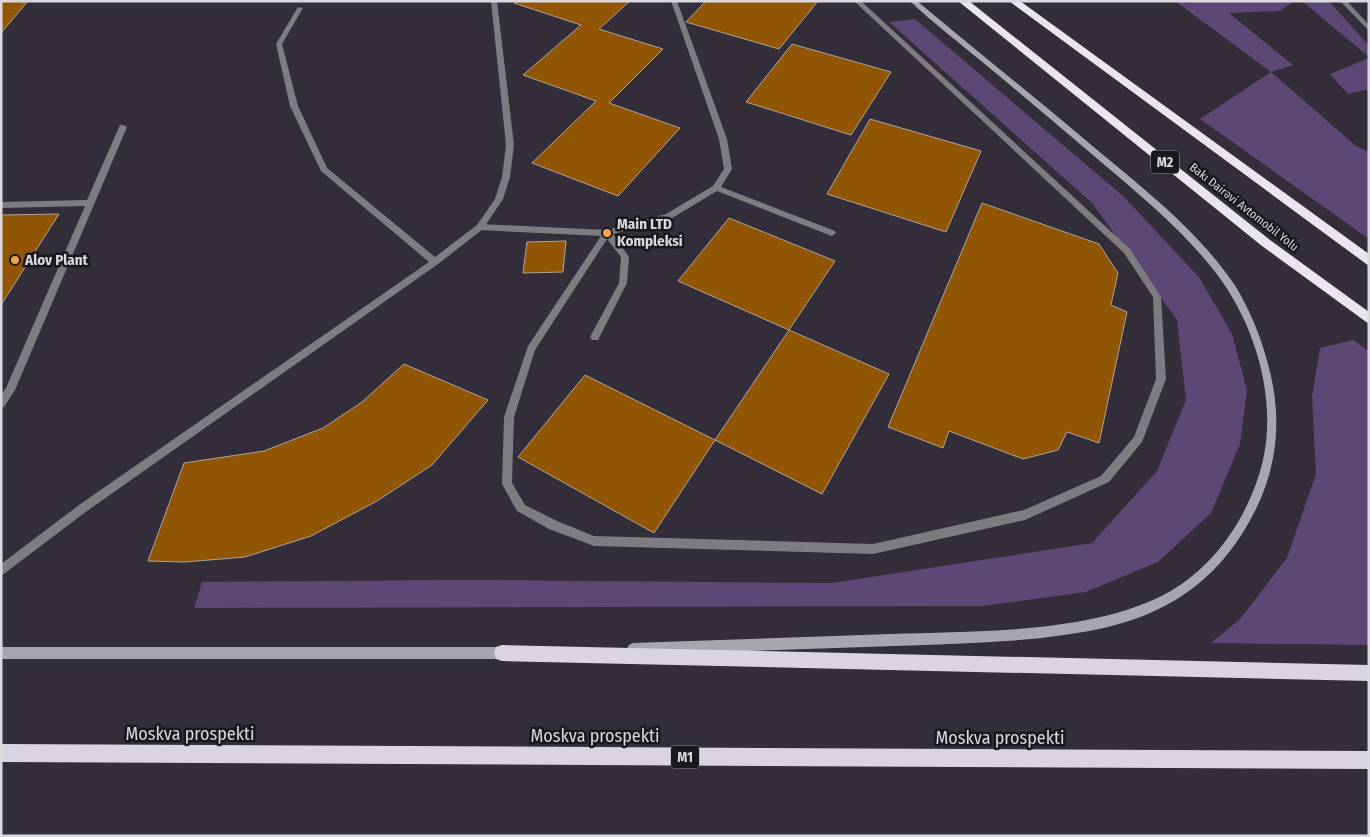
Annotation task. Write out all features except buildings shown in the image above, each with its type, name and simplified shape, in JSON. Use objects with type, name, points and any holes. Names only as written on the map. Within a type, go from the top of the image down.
[{"type":"highway","name":"Bakı Dairəvi Avtomobil Yolu","points":[[962,1],[1266,243],[1369,319]]},
{"type":"highway","name":"Bakı Dairəvi Avtomobil Yolu","points":[[1014,1],[1369,261]]},
{"type":"highway","points":[[502,654],[1369,673]]},
{"type":"highway","name":"Moskva prospekti","points":[[1,753],[1369,760]]},
{"type":"main road","points":[[1,653],[502,654],[997,636],[1055,631],[1118,620],[1172,598],[1212,568],[1240,531],[1262,485],[1272,431],[1270,398],[1264,367],[1253,330],[1232,290],[1210,260],[1144,195],[913,1]]},
{"type":"street","points":[[1,571],[83,508],[435,262],[480,227],[499,199],[506,177],[510,145],[494,1]]},
{"type":"street","points":[[480,227],[607,233],[669,216],[716,188],[728,169],[723,139],[674,1]]},
{"type":"street","points":[[607,233],[531,350],[510,417],[507,484],[521,508],[553,525],[594,541],[873,549],[1025,515],[1105,479],[1138,439],[1161,379],[1157,297],[1127,251],[857,1]]},
{"type":"street","points":[[1343,1],[1369,29]]},
{"type":"street","points":[[300,8],[279,44],[294,106],[324,169],[435,262]]},
{"type":"street","points":[[1,404],[10,390],[124,127]]},
{"type":"street","points":[[716,188],[832,233]]},
{"type":"street","points":[[1,205],[90,204]]},
{"type":"street","points":[[595,337],[623,283],[625,257],[607,233]]},
{"type":"shaded area","points":[[1175,1],[1294,1],[1280,11],[1229,13],[1293,65],[1271,72]]},
{"type":"shaded area","points":[[1302,1],[1329,1],[1369,46],[1369,57]]},
{"type":"shaded area","points":[[915,19],[1123,196],[1199,277],[1232,334],[1247,390],[1240,444],[1211,513],[1158,562],[1086,592],[983,606],[194,608],[202,582],[465,580],[832,583],[1092,543],[1157,471],[1186,400],[1177,320],[1092,203],[889,22]]},
{"type":"shaded area","points":[[1369,58],[1369,89],[1348,94],[1330,74]]},
{"type":"shaded area","points":[[1271,72],[1356,146],[1369,152],[1369,239],[1200,119]]},
{"type":"shaded area","points":[[1353,340],[1369,351],[1369,645],[1211,643],[1240,619],[1287,558],[1316,474],[1312,397],[1320,348]]},
{"type":"place","name":"Main LTD Kompleksi","points":[[607,233]]},
{"type":"place","name":"Alov Plant","points":[[15,260]]}]
